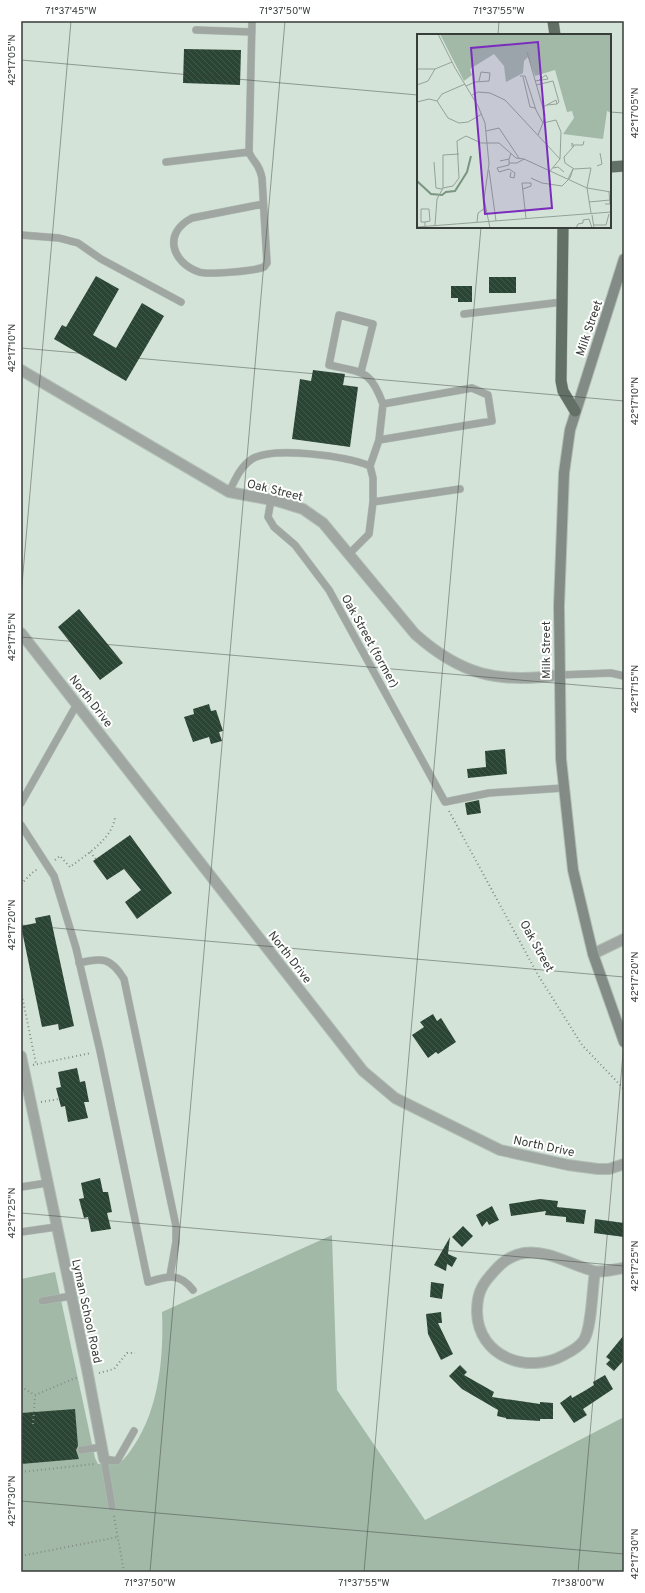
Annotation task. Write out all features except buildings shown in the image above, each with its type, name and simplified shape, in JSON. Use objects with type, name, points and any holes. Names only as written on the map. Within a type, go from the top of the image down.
[{"type":"highway","points":[[553,21],[555,34]]},
{"type":"highway","points":[[611,167],[624,166]]},
{"type":"highway","points":[[563,228],[561,381],[565,396],[575,411]]},
{"type":"main road","name":"Milk Street","points":[[624,259],[575,411],[566,452],[562,491],[559,582],[559,676],[564,788],[573,870],[593,954],[624,1042]]},
{"type":"street","name":"Oak Street","points":[[21,370],[229,492],[271,500],[303,509],[323,523],[415,634],[431,649],[450,661],[494,678],[541,678],[559,676]]},
{"type":"street","name":"North Drive","points":[[21,633],[363,1071],[395,1098],[500,1150],[568,1165],[598,1169],[610,1169],[624,1164]]},
{"type":"street","points":[[593,954],[624,939]]},
{"type":"street","name":"Lyman School Road","points":[[21,1056],[102,1447],[100,1461]]},
{"type":"street","points":[[595,1272],[591,1313],[584,1340],[570,1352],[553,1361],[531,1364],[512,1360],[497,1352],[485,1340],[477,1323],[477,1297],[483,1284],[502,1262],[525,1253],[553,1256],[595,1272],[624,1268]]},
{"type":"lane","points":[[252,21],[249,152],[250,157],[260,168],[263,204],[267,263],[264,267],[254,270],[202,273],[182,262],[176,253],[174,242],[175,234],[181,224],[192,218],[263,204]]},
{"type":"lane","points":[[196,30],[252,32]]},
{"type":"lane","points":[[166,162],[249,152]]},
{"type":"lane","points":[[21,234],[59,238],[78,243],[101,259],[181,302]]},
{"type":"lane","points":[[464,314],[562,302]]},
{"type":"lane","points":[[349,554],[369,534],[373,502],[373,478],[370,466],[379,440],[382,404],[376,384],[361,372],[329,365],[339,315],[373,324],[361,372]]},
{"type":"lane","points":[[379,440],[492,421],[488,395],[472,388],[382,404]]},
{"type":"lane","points":[[229,492],[241,469],[251,460],[262,454],[295,452],[349,460],[370,466]]},
{"type":"lane","points":[[373,502],[460,489]]},
{"type":"lane","name":"Oak Street (former)","points":[[271,500],[268,517],[274,527],[295,545],[329,590],[445,802]]},
{"type":"lane","points":[[559,676],[611,673],[624,676]]},
{"type":"lane","points":[[21,803],[76,704]]},
{"type":"lane","points":[[445,802],[489,793],[564,788]]},
{"type":"lane","points":[[21,825],[54,876],[79,963],[100,1051],[148,1282],[170,1276],[186,1280],[193,1290]]},
{"type":"lane","points":[[79,963],[94,960],[106,960],[117,968],[124,979],[176,1226],[176,1242],[170,1276]]},
{"type":"lane","points":[[21,1187],[47,1183]]},
{"type":"lane","points":[[21,1232],[56,1227]]},
{"type":"lane","points":[[42,1301],[71,1296]]},
{"type":"lane","points":[[100,1461],[117,1461],[134,1431]]},
{"type":"lane","points":[[82,1450],[102,1447]]},
{"type":"lane","name":"Lyman School Road","points":[[100,1461],[112,1507]]},
{"type":"path","name":"Oak Street","points":[[445,802],[541,980],[582,1046],[624,1089]]},
{"type":"path","points":[[21,884],[34,871],[47,865],[60,856],[70,867],[90,852],[108,835],[115,818]]},
{"type":"path","points":[[90,852],[96,859]]},
{"type":"path","points":[[21,991],[36,1064]]},
{"type":"path","points":[[23,1067],[100,1051]]},
{"type":"path","points":[[94,1374],[114,1369],[127,1353],[135,1353]]},
{"type":"path","points":[[35,1395],[80,1376]]},
{"type":"path","points":[[21,1387],[35,1395]]},
{"type":"path","points":[[33,1424],[35,1395]]},
{"type":"path","points":[[21,1472],[100,1461]]},
{"type":"path","points":[[112,1507],[124,1572]]},
{"type":"path","points":[[21,1556],[118,1537]]},
{"type":"green space","points":[[332,1235],[337,1390],[425,1520],[624,1417],[624,1572],[21,1572],[21,1279],[55,1272],[95,1458],[98,1464],[123,1460],[135,1444],[144,1427],[151,1409],[160,1371],[162,1351],[162,1312]]}]
